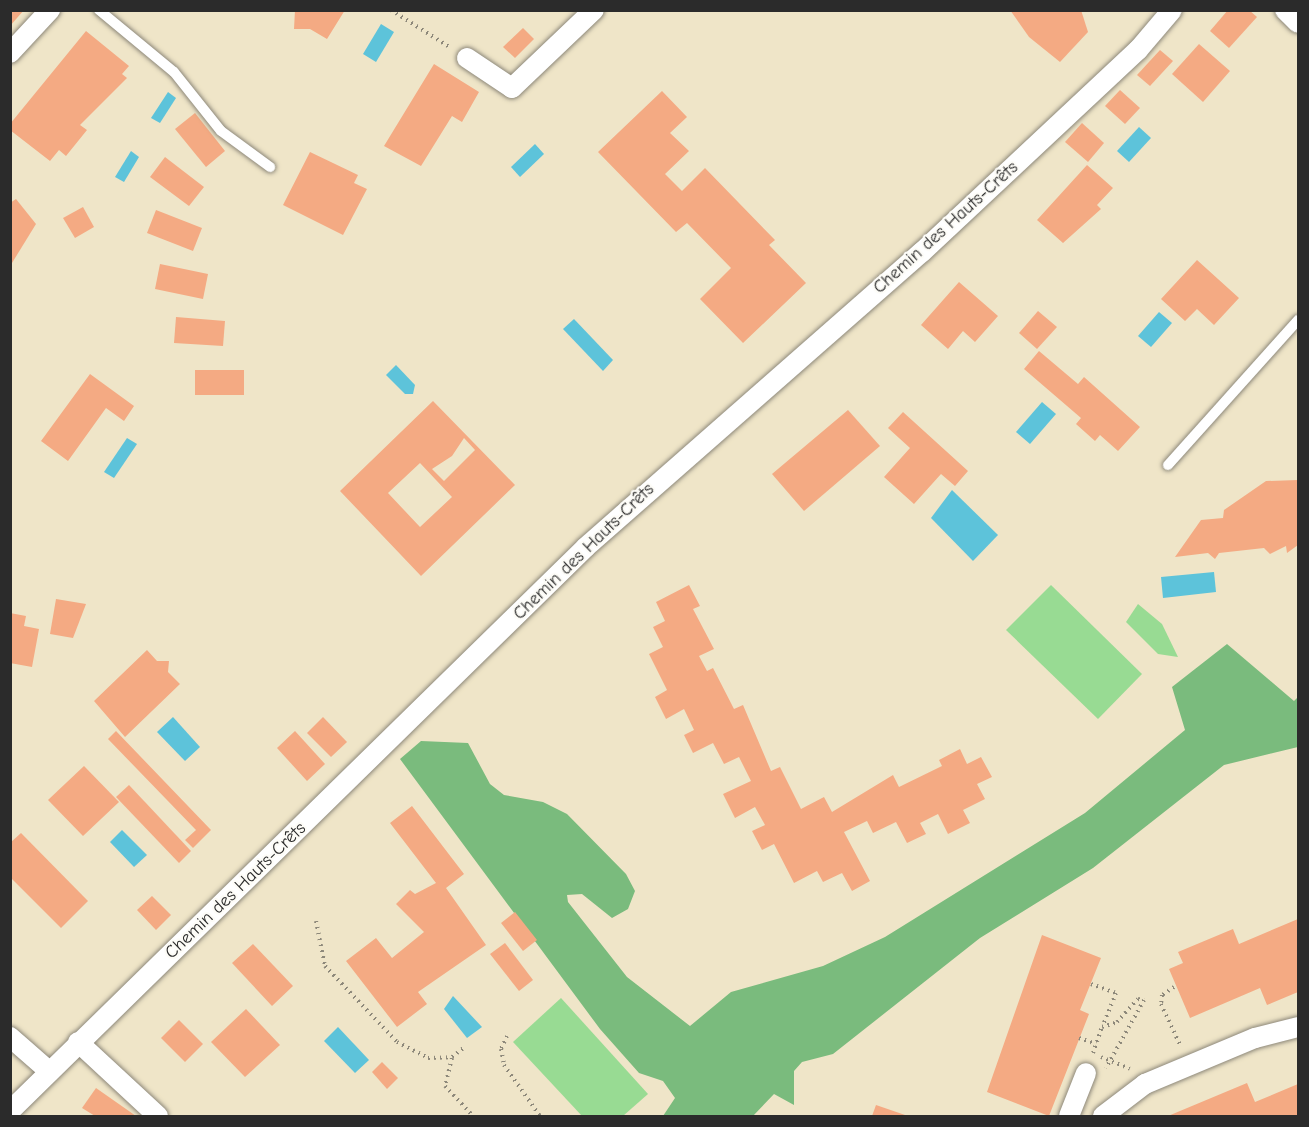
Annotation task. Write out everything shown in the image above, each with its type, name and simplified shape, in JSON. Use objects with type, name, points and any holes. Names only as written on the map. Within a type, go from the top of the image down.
[{"type":"street","points":[[10,53],[50,10]]},
{"type":"street","points":[[467,58],[512,88],[594,10]]},
{"type":"street","name":"Chemin des Hauts-Crêts","points":[[10,1111],[586,547],[922,252],[1138,50],[1172,10]]},
{"type":"street","points":[[1285,10],[1299,23]]},
{"type":"street","points":[[1103,1116],[1145,1084],[1255,1038],[1299,1027]]},
{"type":"street","points":[[10,1037],[49,1071]]},
{"type":"street","points":[[78,1042],[158,1116]]},
{"type":"street","points":[[1069,1116],[1093,1069]]},
{"type":"lane","points":[[99,10],[174,72],[221,131],[270,167]]},
{"type":"lane","points":[[1168,465],[1299,320]]},
{"type":"path","points":[[391,10],[467,58]]},
{"type":"path","points":[[316,921],[325,966],[386,1032],[421,1057],[453,1057]]},
{"type":"path","points":[[1091,984],[1116,993],[1096,1044],[1093,1069]]},
{"type":"path","points":[[1173,987],[1162,995],[1161,1004],[1190,1067]]},
{"type":"path","points":[[1093,1069],[1108,1060],[1144,1000],[1138,999],[1122,1018],[1102,1027]]},
{"type":"path","points":[[507,1036],[501,1049],[504,1065],[540,1116]]},
{"type":"path","points":[[1079,1038],[1096,1044]]},
{"type":"path","points":[[465,1047],[453,1057],[445,1086],[473,1116]]},
{"type":"path","points":[[1108,1060],[1121,1065]]},
{"type":"green space","points":[[1051,585],[1142,674],[1098,719],[1006,630]]},
{"type":"green space","points":[[1138,604],[1162,624],[1178,657],[1158,654],[1126,622]]},
{"type":"green space","points":[[1227,644],[1294,701],[1298,697],[1298,747],[1224,765],[1093,868],[980,938],[833,1054],[802,1062],[794,1071],[794,1105],[774,1094],[753,1116],[663,1116],[675,1098],[663,1081],[639,1073],[600,1029],[400,759],[421,741],[468,743],[490,784],[504,795],[543,802],[567,814],[626,874],[635,891],[628,909],[612,918],[582,894],[567,895],[568,902],[627,977],[690,1026],[731,992],[823,966],[885,937],[1085,813],[1185,730],[1172,687]]},
{"type":"green space","points":[[561,998],[648,1094],[623,1116],[582,1116],[513,1042]]},
{"type":"water","points":[[381,24],[394,32],[376,62],[363,54]]},
{"type":"water","points":[[168,92],[176,98],[160,123],[151,118]]},
{"type":"water","points":[[1139,127],[1151,138],[1129,162],[1117,151]]},
{"type":"water","points":[[535,144],[544,154],[520,177],[511,167]]},
{"type":"water","points":[[131,151],[139,157],[124,182],[115,177]]},
{"type":"water","points":[[1159,312],[1172,323],[1151,347],[1138,336]]},
{"type":"water","points":[[574,319],[613,360],[603,371],[563,329]]},
{"type":"water","points":[[396,365],[415,385],[413,394],[405,394],[386,375]]},
{"type":"water","points":[[1042,402],[1056,414],[1030,444],[1016,432]]},
{"type":"water","points":[[127,438],[137,444],[114,478],[104,472]]},
{"type":"water","points":[[952,490],[998,535],[973,561],[931,518]]},
{"type":"water","points":[[1214,572],[1216,592],[1163,598],[1161,577]]},
{"type":"water","points":[[173,717],[200,747],[185,761],[157,732]]},
{"type":"water","points":[[122,830],[147,855],[134,867],[110,842]]},
{"type":"water","points":[[453,996],[482,1027],[467,1038],[444,1009]]},
{"type":"water","points":[[338,1027],[369,1060],[355,1073],[324,1041]]},
{"type":"building","points":[[10,10],[24,10],[10,26]]},
{"type":"building","points":[[295,10],[345,10],[327,39],[310,29],[294,29]]},
{"type":"building","points":[[1010,10],[1081,10],[1088,32],[1060,62],[1029,37]]},
{"type":"building","points":[[1228,10],[1249,10],[1257,17],[1229,48],[1210,31]]},
{"type":"building","points":[[523,28],[534,39],[515,58],[503,47]]},
{"type":"building","points":[[86,31],[129,66],[122,74],[127,78],[80,125],[87,130],[66,156],[59,150],[50,161],[10,130],[10,124]]},
{"type":"building","points":[[1199,44],[1230,71],[1203,102],[1172,74]]},
{"type":"building","points":[[1160,50],[1173,61],[1150,86],[1137,75]]},
{"type":"building","points":[[434,64],[479,92],[462,122],[452,116],[421,166],[384,146]]},
{"type":"building","points":[[1120,90],[1140,108],[1125,124],[1105,106]]},
{"type":"building","points":[[662,91],[687,117],[670,133],[689,151],[665,174],[682,191],[705,168],[775,240],[769,245],[806,283],[743,343],[700,299],[731,268],[687,223],[676,232],[598,152]]},
{"type":"building","points":[[195,113],[225,151],[206,167],[175,129]]},
{"type":"building","points":[[1082,123],[1104,143],[1088,162],[1065,142]]},
{"type":"building","points":[[310,152],[358,175],[354,183],[367,189],[343,235],[283,205]]},
{"type":"building","points":[[165,157],[204,187],[189,206],[150,177]]},
{"type":"building","points":[[1087,165],[1113,188],[1097,205],[1101,209],[1063,243],[1037,220]]},
{"type":"building","points":[[16,199],[36,224],[12,263],[10,203]]},
{"type":"building","points":[[83,207],[94,227],[75,238],[63,218]]},
{"type":"building","points":[[156,210],[202,228],[193,251],[147,233]]},
{"type":"building","points":[[1197,260],[1239,298],[1214,325],[1197,309],[1185,321],[1161,299]]},
{"type":"building","points":[[160,264],[208,274],[203,299],[155,289]]},
{"type":"building","points":[[959,282],[998,316],[975,342],[963,331],[948,349],[921,325]]},
{"type":"building","points":[[1038,311],[1057,327],[1037,349],[1019,333]]},
{"type":"building","points":[[176,317],[225,321],[223,346],[174,343]]},
{"type":"building","points":[[1039,351],[1078,384],[1084,377],[1140,427],[1118,451],[1100,435],[1095,441],[1076,424],[1081,418],[1024,369]]},
{"type":"building","points":[[195,370],[244,370],[244,395],[195,395]]},
{"type":"building","points":[[90,374],[134,406],[124,421],[106,408],[68,461],[41,441]]},
{"type":"building","points":[[433,401],[515,485],[421,576],[340,491]],"holes":[[[464,438],[475,450],[444,481],[432,469],[452,456]],[[420,463],[452,497],[420,527],[388,493]]]},
{"type":"building","points":[[848,410],[880,446],[804,511],[772,474]]},
{"type":"building","points":[[903,412],[968,471],[955,486],[941,474],[914,504],[884,477],[910,448],[888,428]]},
{"type":"building","points":[[1298,480],[1298,545],[1287,553],[1286,546],[1270,554],[1264,548],[1219,553],[1215,559],[1208,553],[1175,557],[1201,520],[1223,518],[1224,510],[1266,481]]},
{"type":"building","points":[[689,585],[700,606],[693,609],[714,649],[699,656],[707,671],[713,668],[734,709],[743,705],[771,771],[780,767],[801,809],[824,797],[832,812],[893,775],[899,787],[942,766],[939,760],[960,749],[967,764],[981,757],[992,777],[977,784],[985,799],[963,810],[970,823],[948,834],[938,814],[920,823],[926,834],[907,843],[896,822],[873,833],[867,821],[844,832],[870,881],[852,891],[842,873],[823,882],[817,871],[794,883],[774,844],[762,850],[752,831],[765,825],[755,807],[735,818],[723,794],[751,781],[739,757],[724,764],[713,743],[693,753],[684,735],[694,730],[684,709],[666,719],[655,697],[667,690],[649,654],[663,647],[653,627],[665,621],[656,602]]},
{"type":"building","points":[[56,599],[86,604],[73,638],[50,634]]},
{"type":"building","points":[[10,613],[26,616],[24,626],[39,629],[32,667],[10,663]]},
{"type":"building","points":[[147,650],[157,661],[169,661],[168,672],[180,684],[125,737],[94,701]]},
{"type":"building","points":[[323,717],[347,742],[331,757],[307,733]]},
{"type":"building","points":[[116,731],[211,830],[193,848],[185,840],[196,830],[108,739]]},
{"type":"building","points":[[295,731],[325,764],[307,781],[277,748]]},
{"type":"building","points":[[84,766],[119,802],[83,836],[48,800]]},
{"type":"building","points":[[129,785],[191,851],[179,863],[116,797]]},
{"type":"building","points":[[412,806],[464,874],[446,888],[486,945],[418,992],[427,1004],[397,1027],[346,961],[376,938],[392,958],[424,932],[396,904],[410,890],[415,894],[436,883],[390,823]]},
{"type":"building","points":[[21,833],[88,901],[61,928],[10,877],[10,843]]},
{"type":"building","points":[[152,896],[171,915],[156,930],[137,910]]},
{"type":"building","points":[[515,912],[537,940],[523,951],[501,923]]},
{"type":"building","points":[[1298,919],[1298,992],[1267,1005],[1260,988],[1190,1018],[1169,969],[1183,963],[1178,952],[1233,929],[1239,944]]},
{"type":"building","points":[[1042,935],[1101,958],[1080,1010],[1089,1014],[1049,1116],[987,1092]]},
{"type":"building","points":[[505,943],[533,980],[519,991],[490,954]]},
{"type":"building","points":[[253,944],[293,986],[272,1006],[232,963]]},
{"type":"building","points":[[246,1009],[280,1045],[245,1077],[211,1042]]},
{"type":"building","points":[[179,1020],[203,1044],[185,1062],[161,1038]]},
{"type":"building","points":[[382,1062],[398,1078],[387,1089],[372,1072]]},
{"type":"building","points":[[1247,1083],[1255,1102],[1298,1084],[1298,1116],[1168,1116]]},
{"type":"building","points":[[96,1088],[136,1116],[95,1116],[82,1108]]},
{"type":"building","points":[[876,1105],[908,1116],[872,1116]]}]
